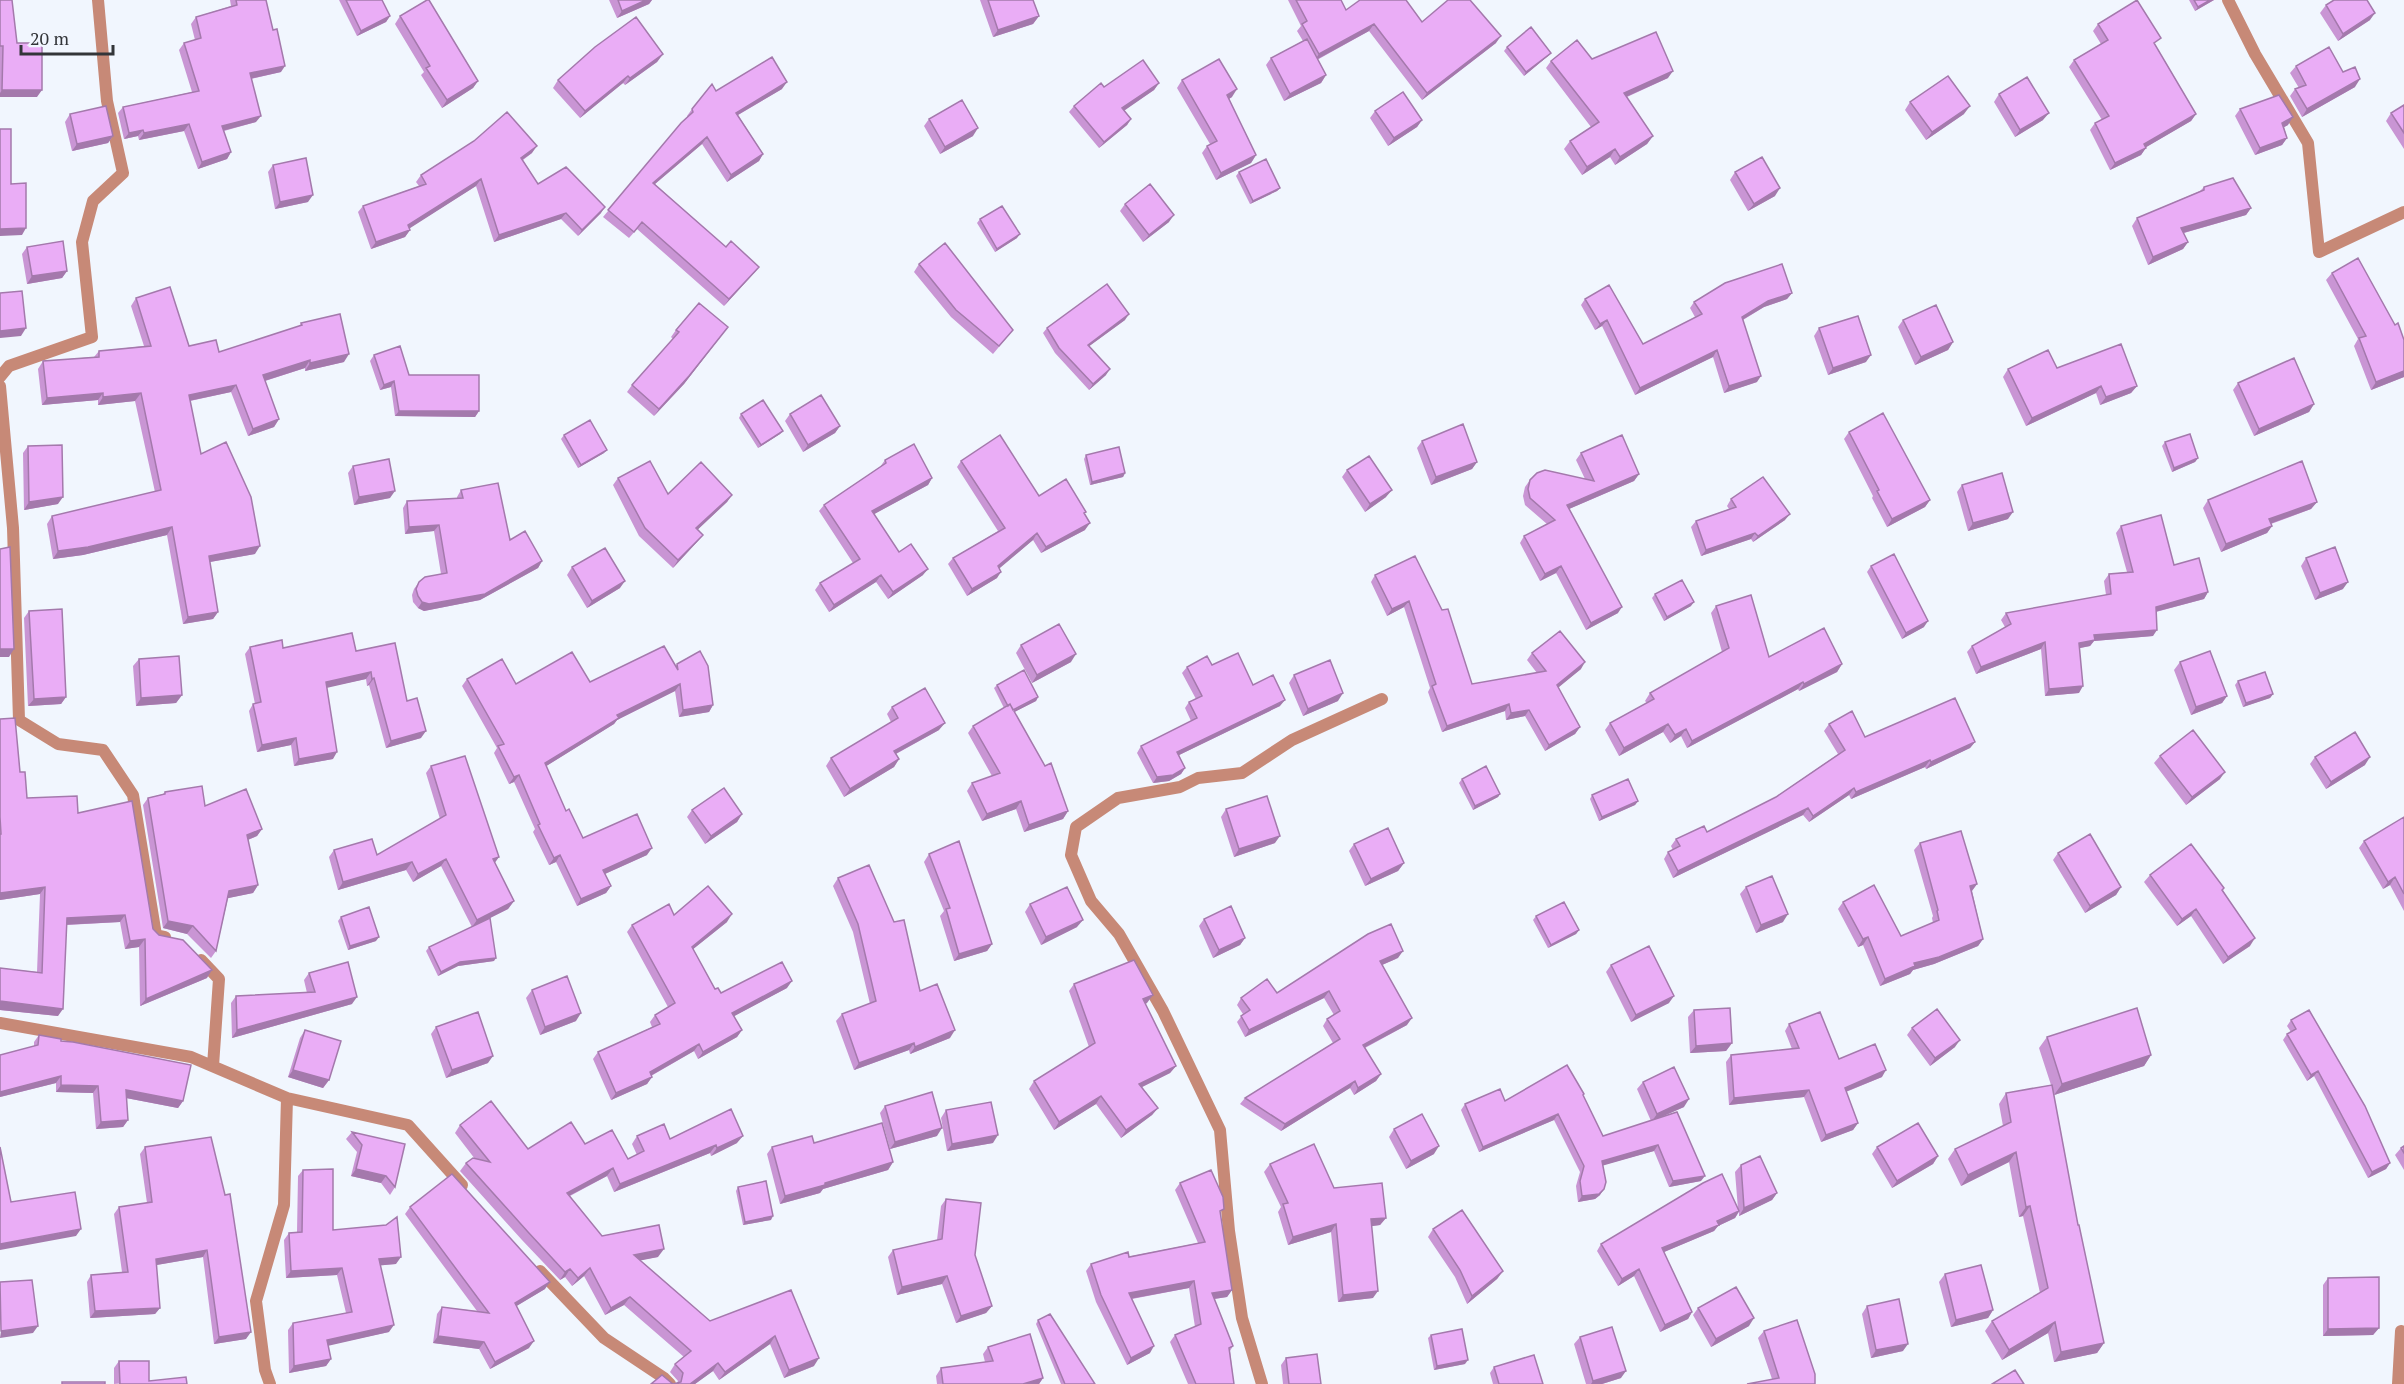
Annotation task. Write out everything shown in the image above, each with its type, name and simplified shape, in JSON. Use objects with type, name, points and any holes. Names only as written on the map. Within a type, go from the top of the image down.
[{"type":"street","points":[[0,377],[9,366],[92,337],[82,242],[93,201],[123,173],[107,100],[98,0]]},
{"type":"street","points":[[2228,0],[2256,54],[2308,143],[2319,252],[2404,213]]},
{"type":"street","points":[[0,386],[13,528],[19,720],[58,744],[103,750],[134,795],[156,935],[185,944],[219,979],[213,1066]]},
{"type":"street","points":[[1262,1384],[1242,1318],[1229,1231],[1220,1130],[1163,1011],[1119,934],[1091,901],[1071,855],[1076,827],[1118,798],[1180,787],[1198,778],[1242,773],[1293,740],[1382,699]]},
{"type":"street","points":[[0,1023],[191,1057],[287,1098],[408,1125],[470,1194]]},
{"type":"street","points":[[270,1384],[265,1370],[256,1301],[284,1205],[287,1098]]},
{"type":"street","points":[[532,1263],[604,1338],[670,1384]]},
{"type":"street","points":[[2398,1384],[2401,1331]]},
{"type":"building","points":[[0,0],[12,0],[17,43],[42,43],[42,90],[2,90],[3,46],[0,46]]},
{"type":"building","points":[[236,0],[266,0],[273,30],[277,29],[285,66],[250,73],[261,116],[222,126],[231,152],[202,162],[189,124],[144,133],[143,130],[129,133],[123,107],[199,91],[184,43],[201,38],[196,17],[237,5]]},
{"type":"building","points":[[346,0],[382,0],[390,16],[361,31]]},
{"type":"building","points":[[427,0],[478,81],[447,100],[426,68],[430,66],[400,16]]},
{"type":"building","points":[[618,0],[646,0],[622,11]]},
{"type":"building","points":[[988,0],[1033,0],[1039,16],[998,30]]},
{"type":"building","points":[[1296,0],[1341,0],[1346,10],[1360,0],[1406,0],[1422,22],[1448,0],[1470,0],[1501,36],[1427,93],[1374,24],[1319,54],[1302,24],[1307,21]]},
{"type":"building","points":[[2137,0],[2161,38],[2154,43],[2196,114],[2144,144],[2146,148],[2115,163],[2095,123],[2109,116],[2074,60],[2108,40],[2098,24]]},
{"type":"building","points":[[2194,0],[2210,0],[2198,7]]},
{"type":"building","points":[[2334,0],[2367,0],[2375,13],[2343,34],[2326,5]]},
{"type":"building","points":[[636,17],[663,54],[630,78],[628,76],[585,111],[558,80],[595,47]]},
{"type":"building","points":[[1531,27],[1551,53],[1526,72],[1507,47]]},
{"type":"building","points":[[1656,32],[1673,71],[1624,93],[1653,136],[1620,157],[1615,149],[1587,167],[1570,141],[1599,122],[1551,61],[1577,40],[1592,59]]},
{"type":"building","points":[[1307,39],[1326,75],[1290,94],[1271,58]]},
{"type":"building","points":[[2329,47],[2343,72],[2355,67],[2360,79],[2307,109],[2295,89],[2306,85],[2296,66]]},
{"type":"building","points":[[772,57],[787,82],[736,113],[763,154],[731,175],[707,137],[653,183],[726,247],[731,241],[759,267],[729,299],[642,222],[634,232],[608,210],[681,123],[693,112],[692,109],[712,84],[716,91]]},
{"type":"building","points":[[1219,59],[1237,89],[1227,95],[1256,155],[1221,173],[1207,146],[1217,141],[1182,80]]},
{"type":"building","points":[[1143,60],[1159,83],[1122,108],[1131,119],[1104,142],[1074,106],[1101,83],[1104,87]]},
{"type":"building","points":[[1948,76],[1970,106],[1932,132],[1910,102]]},
{"type":"building","points":[[2027,77],[2049,113],[2020,130],[1999,94]]},
{"type":"building","points":[[1403,92],[1422,120],[1394,138],[1375,111]]},
{"type":"building","points":[[2279,95],[2293,117],[2282,123],[2287,138],[2260,148],[2240,109]]},
{"type":"building","points":[[962,100],[978,128],[945,147],[929,119]]},
{"type":"building","points":[[2404,105],[2404,133],[2391,113]]},
{"type":"building","points":[[106,106],[113,136],[77,144],[70,114]]},
{"type":"building","points":[[507,112],[537,146],[521,158],[538,184],[566,167],[605,207],[582,230],[566,213],[499,235],[481,179],[408,225],[410,230],[376,242],[363,206],[426,184],[421,175],[474,141]]},
{"type":"building","points":[[0,129],[11,129],[11,184],[26,183],[26,228],[0,229]]},
{"type":"building","points":[[1762,157],[1780,188],[1754,204],[1735,172]]},
{"type":"building","points":[[306,158],[313,195],[280,202],[273,165]]},
{"type":"building","points":[[1266,159],[1280,188],[1253,201],[1239,172]]},
{"type":"building","points":[[2233,178],[2251,208],[2181,228],[2188,242],[2153,257],[2137,218],[2204,190],[2204,187]]},
{"type":"building","points":[[1150,184],[1174,215],[1149,235],[1125,204]]},
{"type":"building","points":[[1002,206],[1020,234],[997,249],[980,219]]},
{"type":"building","points":[[63,241],[67,271],[32,276],[27,247]]},
{"type":"building","points":[[945,243],[1013,330],[999,346],[956,310],[919,264]]},
{"type":"building","points":[[2358,258],[2395,325],[2398,323],[2404,340],[2404,371],[2376,382],[2359,338],[2366,336],[2332,273]]},
{"type":"building","points":[[1782,264],[1792,293],[1768,301],[1742,317],[1761,376],[1729,386],[1717,350],[1640,388],[1607,320],[1600,324],[1585,299],[1609,285],[1643,344],[1702,314],[1694,302],[1725,283]]},
{"type":"building","points":[[1107,284],[1129,314],[1088,345],[1110,369],[1093,384],[1059,348],[1047,328]]},
{"type":"building","points":[[170,287],[189,346],[216,340],[219,352],[302,325],[301,323],[340,314],[349,354],[310,363],[310,360],[263,375],[279,419],[253,429],[236,385],[189,395],[201,454],[226,442],[251,497],[260,546],[209,556],[218,612],[188,617],[172,527],[88,547],[58,551],[52,516],[161,490],[141,393],[103,397],[103,393],[47,398],[43,361],[99,357],[99,351],[151,346],[136,298]]},
{"type":"building","points":[[22,291],[26,328],[0,331],[0,293]]},
{"type":"building","points":[[699,303],[728,327],[659,409],[632,385],[679,332],[676,330]]},
{"type":"building","points":[[1936,305],[1953,342],[1921,357],[1903,320]]},
{"type":"building","points":[[1858,316],[1871,355],[1833,368],[1819,328]]},
{"type":"building","points":[[2121,344],[2137,386],[2106,397],[2101,386],[2032,418],[2008,369],[2048,350],[2057,368]]},
{"type":"building","points":[[400,346],[409,375],[479,375],[479,411],[399,411],[394,381],[384,385],[374,355]]},
{"type":"building","points":[[2294,358],[2314,404],[2259,429],[2238,383]]},
{"type":"building","points":[[821,395],[840,426],[808,445],[790,414]]},
{"type":"building","points":[[763,400],[783,431],[761,445],[741,414]]},
{"type":"building","points":[[1883,413],[1930,500],[1892,519],[1849,432]]},
{"type":"building","points":[[590,420],[607,450],[581,465],[564,435]]},
{"type":"building","points":[[1463,424],[1477,462],[1436,477],[1422,441]]},
{"type":"building","points":[[2190,434],[2198,458],[2174,468],[2165,442]]},
{"type":"building","points":[[1000,435],[1039,496],[1066,479],[1090,523],[1046,547],[1037,533],[998,566],[1001,572],[972,589],[953,558],[1005,528],[961,461]]},
{"type":"building","points":[[1622,435],[1639,474],[1567,505],[1622,607],[1591,623],[1561,566],[1545,574],[1524,536],[1555,520],[1530,498],[1528,489],[1530,480],[1537,473],[1545,470],[1594,481],[1581,453]]},
{"type":"building","points":[[914,444],[932,478],[872,511],[899,552],[911,544],[928,569],[893,592],[881,575],[834,605],[820,583],[860,559],[824,505],[886,463],[885,460]]},
{"type":"building","points":[[62,445],[63,497],[29,502],[28,446]]},
{"type":"building","points":[[1119,447],[1125,473],[1092,482],[1086,455]]},
{"type":"building","points":[[1369,456],[1392,490],[1370,504],[1347,470]]},
{"type":"building","points":[[389,459],[395,491],[359,497],[353,466]]},
{"type":"building","points":[[650,461],[668,494],[701,462],[732,495],[696,528],[703,535],[678,560],[645,528],[618,478]]},
{"type":"building","points":[[2302,461],[2317,502],[2269,519],[2272,526],[2226,544],[2208,500]]},
{"type":"building","points":[[2002,473],[2013,512],[1973,523],[1962,485]]},
{"type":"building","points":[[1763,477],[1790,514],[1758,536],[1755,533],[1706,550],[1696,521],[1736,507],[1731,499]]},
{"type":"building","points":[[498,483],[510,540],[525,531],[542,561],[485,594],[429,604],[422,602],[416,589],[419,582],[425,577],[447,573],[439,525],[409,527],[407,501],[463,498],[461,490]]},
{"type":"building","points":[[2161,515],[2174,565],[2199,558],[2208,592],[2156,607],[2157,630],[2094,635],[2095,640],[2079,643],[2083,686],[2049,689],[2045,642],[1981,667],[1972,646],[2011,624],[2006,613],[2111,594],[2109,574],[2133,572],[2121,526]]},
{"type":"building","points":[[10,547],[14,649],[0,649],[0,549]]},
{"type":"building","points":[[2335,547],[2348,582],[2320,593],[2306,558]]},
{"type":"building","points":[[605,548],[625,581],[592,601],[572,567]]},
{"type":"building","points":[[1894,554],[1928,621],[1906,633],[1871,566]]},
{"type":"building","points":[[1415,556],[1442,610],[1448,609],[1472,684],[1546,671],[1532,653],[1560,631],[1585,662],[1557,685],[1580,727],[1549,745],[1529,710],[1511,713],[1509,704],[1447,726],[1432,686],[1436,684],[1409,601],[1392,609],[1375,575]]},
{"type":"building","points":[[1682,580],[1694,602],[1667,617],[1655,594]]},
{"type":"building","points":[[1751,595],[1769,657],[1824,628],[1842,664],[1692,741],[1686,729],[1675,735],[1668,724],[1624,748],[1610,723],[1654,699],[1650,693],[1729,648],[1716,606]]},
{"type":"building","points":[[62,609],[66,697],[34,699],[29,611]]},
{"type":"building","points":[[1059,624],[1076,654],[1037,675],[1021,645]]},
{"type":"building","points":[[352,633],[356,651],[395,643],[407,701],[417,698],[426,731],[391,741],[371,672],[326,682],[337,752],[299,759],[296,738],[262,745],[253,704],[261,702],[250,647],[282,640],[283,648]]},
{"type":"building","points":[[664,646],[678,670],[677,664],[700,651],[708,666],[713,705],[683,710],[680,684],[617,715],[619,718],[545,763],[566,811],[569,809],[583,838],[637,814],[652,848],[603,870],[611,886],[581,899],[560,855],[554,858],[538,825],[540,824],[519,775],[514,777],[498,746],[504,744],[467,679],[502,659],[516,684],[572,652],[590,682]]},
{"type":"building","points":[[2210,651],[2227,696],[2196,707],[2180,662]]},
{"type":"building","points":[[1238,653],[1253,685],[1273,675],[1285,700],[1177,752],[1185,768],[1173,775],[1157,777],[1141,746],[1197,718],[1189,702],[1202,696],[1187,667],[1207,656],[1212,665]]},
{"type":"building","points":[[179,656],[182,695],[141,698],[139,659]]},
{"type":"building","points":[[1330,660],[1343,693],[1308,709],[1294,675]]},
{"type":"building","points":[[1024,670],[1038,697],[1013,710],[1010,704],[1008,706],[997,685]]},
{"type":"building","points":[[2265,672],[2273,694],[2246,703],[2238,681]]},
{"type":"building","points":[[925,688],[945,723],[894,751],[899,759],[850,789],[831,758],[898,718],[892,707]]},
{"type":"building","points":[[1955,698],[1975,742],[1856,792],[1854,788],[1813,816],[1808,808],[1678,871],[1668,852],[1680,846],[1676,839],[1704,826],[1707,832],[1776,797],[1845,750],[1829,724],[1852,711],[1865,737]]},
{"type":"building","points":[[1010,704],[1045,766],[1051,763],[1068,811],[1029,825],[1021,801],[987,814],[972,783],[1000,773],[973,726]]},
{"type":"building","points":[[15,718],[20,772],[25,772],[27,798],[77,796],[78,813],[132,801],[153,929],[159,935],[183,940],[212,970],[146,999],[145,939],[130,941],[125,915],[67,918],[63,1009],[0,1001],[0,968],[42,973],[45,887],[0,893],[0,719]]},
{"type":"building","points":[[2193,730],[2225,772],[2192,797],[2160,756]]},
{"type":"building","points":[[2355,732],[2370,757],[2331,782],[2315,757]]},
{"type":"building","points":[[465,756],[499,857],[493,859],[514,901],[477,920],[446,859],[418,874],[412,862],[343,882],[334,850],[372,839],[377,855],[446,815],[431,766]]},
{"type":"building","points":[[1486,766],[1500,794],[1475,806],[1462,779]]},
{"type":"building","points":[[1628,779],[1638,801],[1602,817],[1592,795]]},
{"type":"building","points":[[202,786],[205,806],[246,789],[262,829],[247,835],[258,885],[229,891],[216,951],[193,926],[168,921],[148,798],[165,794],[165,792]]},
{"type":"building","points":[[724,788],[742,814],[711,836],[692,810]]},
{"type":"building","points":[[1267,796],[1280,836],[1239,849],[1226,809]]},
{"type":"building","points":[[2404,817],[2404,894],[2395,877],[2388,882],[2364,841]]},
{"type":"building","points":[[1388,828],[1404,863],[1371,879],[1354,844]]},
{"type":"building","points":[[1961,831],[1977,884],[1970,886],[1983,939],[1939,957],[1914,963],[1915,966],[1885,979],[1868,937],[1863,939],[1843,902],[1874,885],[1901,936],[1939,920],[1920,843]]},
{"type":"building","points":[[2090,834],[2121,887],[2090,906],[2058,853]]},
{"type":"building","points":[[959,841],[992,944],[959,954],[946,909],[950,908],[929,854]]},
{"type":"building","points":[[2191,844],[2224,888],[2222,890],[2255,938],[2228,957],[2196,909],[2182,919],[2150,875]]},
{"type":"building","points":[[869,865],[894,922],[904,920],[920,991],[937,984],[955,1030],[915,1047],[914,1043],[859,1063],[842,1014],[876,1001],[858,924],[838,878]]},
{"type":"building","points":[[1772,876],[1788,914],[1761,925],[1746,887]]},
{"type":"building","points":[[708,886],[732,914],[692,947],[715,989],[718,988],[721,993],[782,962],[792,981],[732,1013],[742,1030],[703,1052],[699,1044],[650,1072],[652,1077],[616,1093],[598,1052],[660,1024],[655,1015],[675,1003],[632,925],[669,904],[674,915]]},
{"type":"building","points":[[1067,887],[1083,920],[1046,937],[1030,904]]},
{"type":"building","points":[[1564,902],[1579,930],[1551,945],[1536,916]]},
{"type":"building","points":[[1231,906],[1245,938],[1219,950],[1204,919]]},
{"type":"building","points":[[369,907],[379,937],[350,946],[341,917]]},
{"type":"building","points":[[490,918],[496,958],[460,962],[441,972],[429,947]]},
{"type":"building","points":[[1391,924],[1403,951],[1380,961],[1412,1018],[1363,1045],[1381,1074],[1358,1088],[1355,1081],[1285,1124],[1245,1098],[1340,1039],[1327,1019],[1340,1011],[1329,991],[1249,1030],[1241,1016],[1250,1010],[1241,998],[1267,979],[1277,993],[1368,934]]},
{"type":"building","points":[[1649,946],[1674,996],[1636,1015],[1611,965]]},
{"type":"building","points":[[1134,960],[1153,995],[1143,999],[1176,1066],[1139,1084],[1158,1108],[1126,1130],[1101,1096],[1059,1122],[1034,1081],[1095,1043],[1074,984]]},
{"type":"building","points":[[348,962],[357,997],[237,1030],[236,996],[315,992],[309,973]]},
{"type":"building","points":[[567,976],[581,1013],[545,1027],[532,990]]},
{"type":"building","points":[[1730,1008],[1732,1043],[1696,1046],[1694,1010]]},
{"type":"building","points":[[2137,1008],[2151,1055],[2062,1084],[2047,1037]]},
{"type":"building","points":[[1937,1009],[1960,1040],[1935,1058],[1912,1028]]},
{"type":"building","points":[[2309,1010],[2365,1106],[2390,1163],[2372,1172],[2318,1071],[2311,1075],[2287,1034],[2296,1029],[2291,1020]]},
{"type":"building","points":[[478,1012],[493,1056],[452,1070],[436,1027]]},
{"type":"building","points":[[1820,1012],[1839,1059],[1875,1044],[1886,1070],[1845,1088],[1858,1123],[1826,1135],[1809,1090],[1734,1098],[1731,1055],[1799,1048],[1789,1024]]},
{"type":"building","points":[[305,1030],[341,1041],[329,1080],[293,1070]]},
{"type":"building","points":[[39,1035],[191,1065],[183,1101],[126,1090],[128,1120],[101,1122],[98,1086],[61,1085],[61,1076],[0,1092],[0,1055],[38,1045]]},
{"type":"building","points":[[1567,1065],[1584,1094],[1603,1136],[1677,1112],[1705,1176],[1673,1181],[1658,1145],[1602,1161],[1606,1182],[1604,1189],[1599,1194],[1582,1196],[1580,1181],[1584,1166],[1558,1114],[1483,1147],[1465,1104],[1500,1089],[1505,1101]]},
{"type":"building","points":[[1674,1067],[1689,1099],[1657,1114],[1643,1082]]},
{"type":"building","points":[[2052,1085],[2078,1225],[2104,1343],[2061,1352],[2055,1322],[2009,1350],[1992,1321],[2048,1288],[2030,1206],[2026,1207],[2016,1152],[1968,1175],[1955,1149],[2011,1122],[2006,1093]]},
{"type":"building","points":[[932,1092],[942,1128],[895,1142],[885,1106]]},
{"type":"building","points":[[491,1101],[528,1149],[571,1122],[585,1144],[612,1130],[628,1159],[644,1151],[637,1136],[664,1124],[670,1139],[731,1109],[743,1136],[620,1184],[613,1168],[567,1193],[602,1236],[659,1225],[664,1249],[634,1255],[710,1321],[791,1290],[819,1358],[789,1370],[775,1336],[725,1372],[718,1363],[690,1384],[673,1384],[681,1382],[683,1373],[675,1364],[691,1351],[630,1297],[611,1308],[590,1268],[578,1278],[570,1269],[565,1272],[466,1163],[473,1158],[490,1162],[460,1125]]},
{"type":"building","points":[[991,1102],[998,1135],[952,1144],[946,1110]]},
{"type":"building","points":[[1422,1114],[1439,1146],[1411,1161],[1394,1129]]},
{"type":"building","points":[[882,1123],[893,1162],[785,1196],[772,1147],[812,1136],[814,1143]]},
{"type":"building","points":[[1918,1123],[1938,1156],[1897,1181],[1877,1147]]},
{"type":"building","points":[[352,1132],[405,1144],[395,1187],[386,1176],[356,1169],[362,1145]]},
{"type":"building","points":[[211,1137],[225,1195],[230,1194],[251,1332],[219,1337],[207,1250],[156,1259],[160,1308],[95,1311],[91,1275],[128,1272],[119,1207],[152,1202],[145,1147]]},
{"type":"building","points":[[1314,1144],[1334,1188],[1382,1183],[1386,1218],[1371,1219],[1378,1291],[1343,1295],[1336,1224],[1293,1237],[1283,1204],[1288,1203],[1270,1164]]},
{"type":"building","points":[[0,1147],[11,1202],[75,1192],[81,1229],[0,1244]]},
{"type":"building","points":[[1760,1156],[1777,1193],[1744,1208],[1741,1165]]},
{"type":"building","points":[[333,1169],[333,1230],[386,1225],[397,1217],[401,1257],[379,1259],[394,1325],[327,1340],[331,1359],[294,1366],[293,1323],[352,1312],[342,1268],[291,1271],[289,1233],[302,1232],[303,1170]]},
{"type":"building","points":[[1211,1170],[1223,1197],[1224,1209],[1220,1211],[1232,1290],[1212,1293],[1233,1346],[1229,1348],[1234,1384],[1196,1384],[1175,1335],[1201,1324],[1194,1281],[1129,1293],[1154,1346],[1131,1358],[1101,1295],[1091,1264],[1128,1252],[1129,1257],[1205,1242],[1180,1183]]},
{"type":"building","points":[[452,1174],[550,1282],[515,1303],[534,1341],[495,1362],[484,1342],[438,1336],[442,1307],[489,1313],[410,1207]]},
{"type":"building","points":[[1722,1174],[1739,1211],[1717,1221],[1719,1225],[1662,1248],[1692,1312],[1665,1325],[1639,1269],[1622,1279],[1601,1244]]},
{"type":"building","points":[[766,1181],[773,1216],[745,1222],[738,1187]]},
{"type":"building","points":[[946,1199],[981,1203],[975,1255],[992,1306],[961,1316],[947,1276],[902,1287],[893,1250],[942,1239]]},
{"type":"building","points":[[1462,1210],[1503,1271],[1472,1296],[1460,1270],[1433,1229]]},
{"type":"building","points":[[1981,1265],[1993,1310],[1956,1320],[1945,1274]]},
{"type":"building","points":[[2379,1277],[2379,1328],[2328,1329],[2328,1278]]},
{"type":"building","points":[[32,1280],[38,1326],[1,1331],[0,1282]]},
{"type":"building","points":[[1736,1287],[1754,1318],[1716,1339],[1698,1308]]},
{"type":"building","points":[[1899,1299],[1908,1344],[1876,1350],[1867,1306]]},
{"type":"building","points":[[1050,1314],[1095,1384],[1065,1384],[1038,1320]]},
{"type":"building","points":[[1797,1320],[1815,1374],[1815,1384],[1747,1384],[1779,1378],[1764,1331]]},
{"type":"building","points":[[1612,1327],[1626,1371],[1593,1381],[1580,1337]]},
{"type":"building","points":[[1462,1329],[1468,1360],[1437,1366],[1431,1335]]},
{"type":"building","points":[[1030,1334],[1043,1378],[1023,1384],[943,1384],[941,1368],[993,1361],[988,1347]]},
{"type":"building","points":[[1317,1354],[1321,1384],[1289,1384],[1286,1358]]},
{"type":"building","points":[[1534,1355],[1543,1384],[1499,1384],[1494,1367]]},
{"type":"building","points":[[119,1361],[149,1361],[149,1381],[186,1377],[187,1384],[120,1384]]},
{"type":"building","points":[[2015,1370],[2024,1384],[1992,1384]]},
{"type":"building","points":[[662,1375],[673,1384],[651,1384]]},
{"type":"building","points":[[62,1382],[105,1382],[105,1384],[62,1384]]}]
